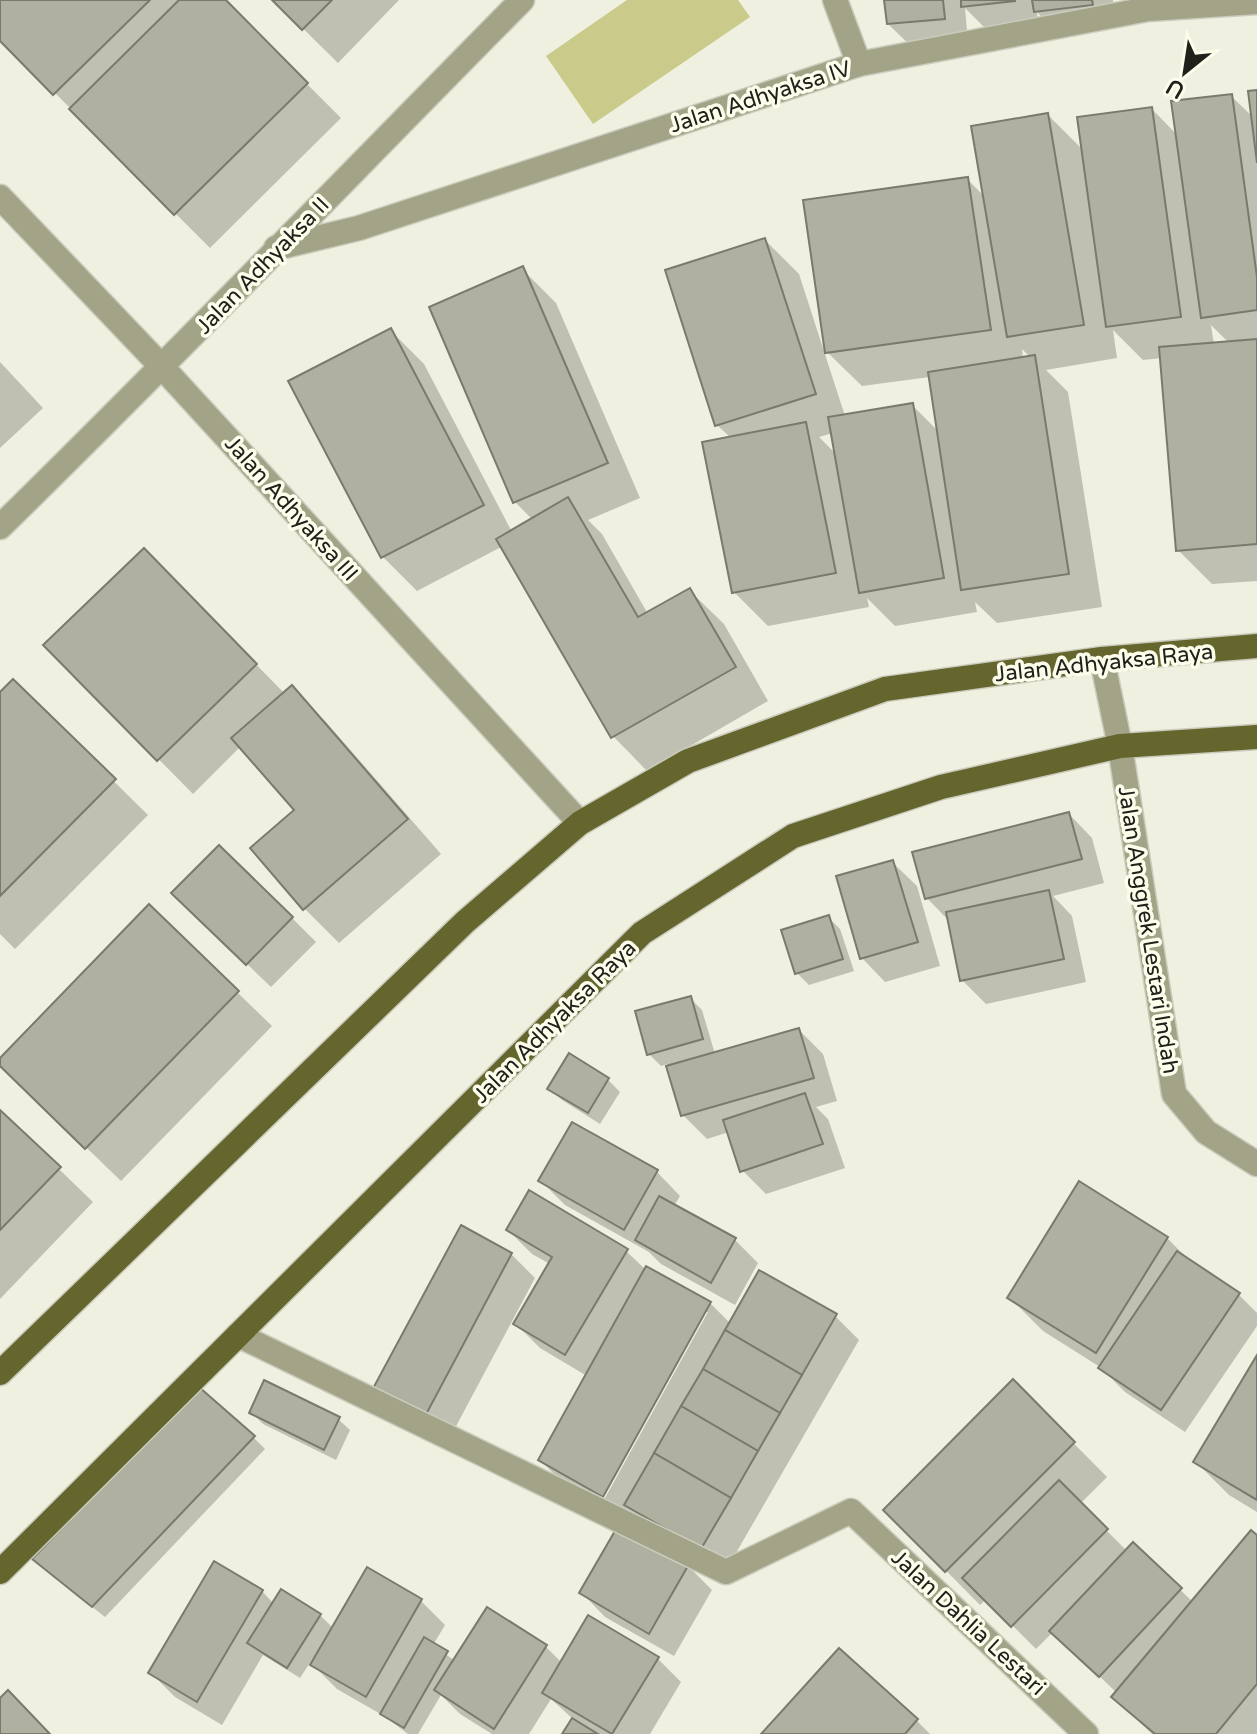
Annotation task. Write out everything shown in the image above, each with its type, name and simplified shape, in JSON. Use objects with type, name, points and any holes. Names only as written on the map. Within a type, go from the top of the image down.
[{"type":"main road","name":"Jalan Adhyaksa Raya","points":[[0,1373],[465,922],[580,823],[688,761],[885,689],[1102,659],[1257,646]]},
{"type":"main road","name":"Jalan Adhyaksa Raya","points":[[0,1572],[642,933],[793,836],[941,787],[1120,746],[1257,737]]},
{"type":"street","name":"Jalan Adhyaksa II","points":[[0,527],[163,368],[276,248],[522,0]]},
{"type":"street","points":[[835,0],[859,64]]},
{"type":"street","name":"Jalan Adhyaksa IV","points":[[276,248],[359,228],[859,64],[1148,5],[1257,2]]},
{"type":"street","name":"Jalan Adhyaksa III","points":[[0,197],[163,368],[580,823]]},
{"type":"street","name":"Jalan Anggrek Lestari Indah","points":[[1102,659],[1120,746],[1174,1094],[1206,1132],[1257,1164]]},
{"type":"street","name":"Jalan Dahlia Lestari","points":[[238,1335],[726,1572],[851,1511],[1086,1734]]},
{"type":"green space","points":[[627,0],[738,0],[750,17],[593,124],[546,56]]},
{"type":"building","points":[[0,0],[150,0],[53,95],[0,41]]},
{"type":"building","points":[[179,0],[226,0],[308,83],[174,215],[69,109]]},
{"type":"building","points":[[272,0],[332,0],[302,30]]},
{"type":"building","points":[[884,0],[943,0],[945,19],[887,24]]},
{"type":"building","points":[[961,0],[1015,0],[1015,1],[961,7]]},
{"type":"building","points":[[1032,0],[1092,0],[1093,5],[1034,12]]},
{"type":"building","points":[[1257,90],[1257,163],[1248,91]]},
{"type":"building","points":[[1232,94],[1257,277],[1257,310],[1201,318],[1171,101]]},
{"type":"building","points":[[1152,107],[1181,317],[1106,327],[1077,117]]},
{"type":"building","points":[[1048,113],[1084,325],[1007,337],[971,126]]},
{"type":"building","points":[[968,177],[991,330],[825,353],[803,200]]},
{"type":"building","points":[[765,238],[816,394],[715,426],[665,270]]},
{"type":"building","points":[[523,266],[608,463],[513,503],[429,307]]},
{"type":"building","points":[[391,328],[484,505],[381,558],[288,381]]},
{"type":"building","points":[[1257,339],[1257,544],[1176,551],[1159,347]]},
{"type":"building","points":[[1035,355],[1069,574],[961,590],[928,372]]},
{"type":"building","points":[[913,403],[944,578],[859,593],[828,417]]},
{"type":"building","points":[[806,422],[836,573],[732,593],[702,442]]},
{"type":"building","points":[[568,497],[638,617],[690,588],[736,667],[611,738],[496,539]]},
{"type":"building","points":[[144,548],[257,664],[157,761],[43,645]]},
{"type":"building","points":[[13,679],[116,779],[0,896],[0,692]]},
{"type":"building","points":[[292,685],[408,819],[303,910],[250,848],[294,810],[231,738]]},
{"type":"building","points":[[1069,812],[1082,859],[925,899],[912,852]]},
{"type":"building","points":[[219,845],[293,917],[246,965],[171,893]]},
{"type":"building","points":[[893,860],[918,942],[860,959],[836,876]]},
{"type":"building","points":[[1049,890],[1064,959],[960,981],[946,912]]},
{"type":"building","points":[[149,904],[239,991],[85,1149],[0,1066],[0,1058]]},
{"type":"building","points":[[829,915],[843,959],[795,974],[781,930]]},
{"type":"building","points":[[691,996],[703,1039],[647,1055],[635,1011]]},
{"type":"building","points":[[799,1028],[814,1078],[681,1116],[666,1066]]},
{"type":"building","points":[[569,1053],[609,1078],[588,1113],[547,1089]]},
{"type":"building","points":[[805,1093],[823,1144],[740,1172],[723,1120]]},
{"type":"building","points":[[0,1110],[61,1167],[0,1230]]},
{"type":"building","points":[[572,1122],[658,1170],[624,1230],[538,1181]]},
{"type":"building","points":[[1079,1181],[1168,1237],[1096,1353],[1007,1298]]},
{"type":"building","points":[[529,1190],[628,1249],[565,1355],[513,1324],[552,1257],[506,1230]]},
{"type":"building","points":[[659,1196],[736,1238],[711,1283],[635,1240]]},
{"type":"building","points":[[461,1225],[512,1253],[422,1422],[370,1394]]},
{"type":"building","points":[[1177,1251],[1240,1293],[1161,1410],[1098,1368]]},
{"type":"building","points":[[646,1266],[711,1302],[603,1497],[538,1460]]},
{"type":"building","points":[[759,1270],[837,1314],[802,1375],[725,1330]]},
{"type":"building","points":[[725,1330],[802,1375],[780,1413],[703,1369]]},
{"type":"building","points":[[1257,1355],[1257,1500],[1193,1462]]},
{"type":"building","points":[[703,1369],[780,1413],[758,1451],[681,1406]]},
{"type":"building","points":[[1013,1379],[1075,1442],[945,1572],[883,1510]]},
{"type":"building","points":[[264,1380],[340,1417],[324,1450],[249,1413]]},
{"type":"building","points":[[199,1387],[255,1436],[92,1607],[32,1559]]},
{"type":"building","points":[[681,1406],[758,1451],[731,1498],[654,1453]]},
{"type":"building","points":[[654,1453],[731,1498],[701,1549],[624,1505]]},
{"type":"building","points":[[1059,1480],[1108,1529],[1011,1627],[962,1578]]},
{"type":"building","points":[[619,1524],[689,1564],[649,1634],[579,1593]]},
{"type":"building","points":[[1251,1530],[1257,1535],[1257,1684],[1216,1734],[1155,1734],[1111,1697]]},
{"type":"building","points":[[1133,1542],[1182,1588],[1099,1677],[1049,1631]]},
{"type":"building","points":[[214,1561],[263,1590],[197,1702],[148,1673]]},
{"type":"building","points":[[367,1567],[422,1599],[366,1697],[310,1665]]},
{"type":"building","points":[[281,1589],[321,1614],[287,1668],[247,1643]]},
{"type":"building","points":[[487,1607],[547,1645],[494,1729],[434,1690]]},
{"type":"building","points":[[588,1615],[659,1657],[612,1734],[542,1693]]},
{"type":"building","points":[[424,1637],[448,1651],[404,1728],[380,1714]]},
{"type":"building","points":[[839,1648],[918,1719],[905,1734],[761,1734]]},
{"type":"building","points":[[8,1690],[50,1734],[0,1734],[0,1698]]},
{"type":"building","points":[[572,1718],[598,1734],[562,1734]]}]
